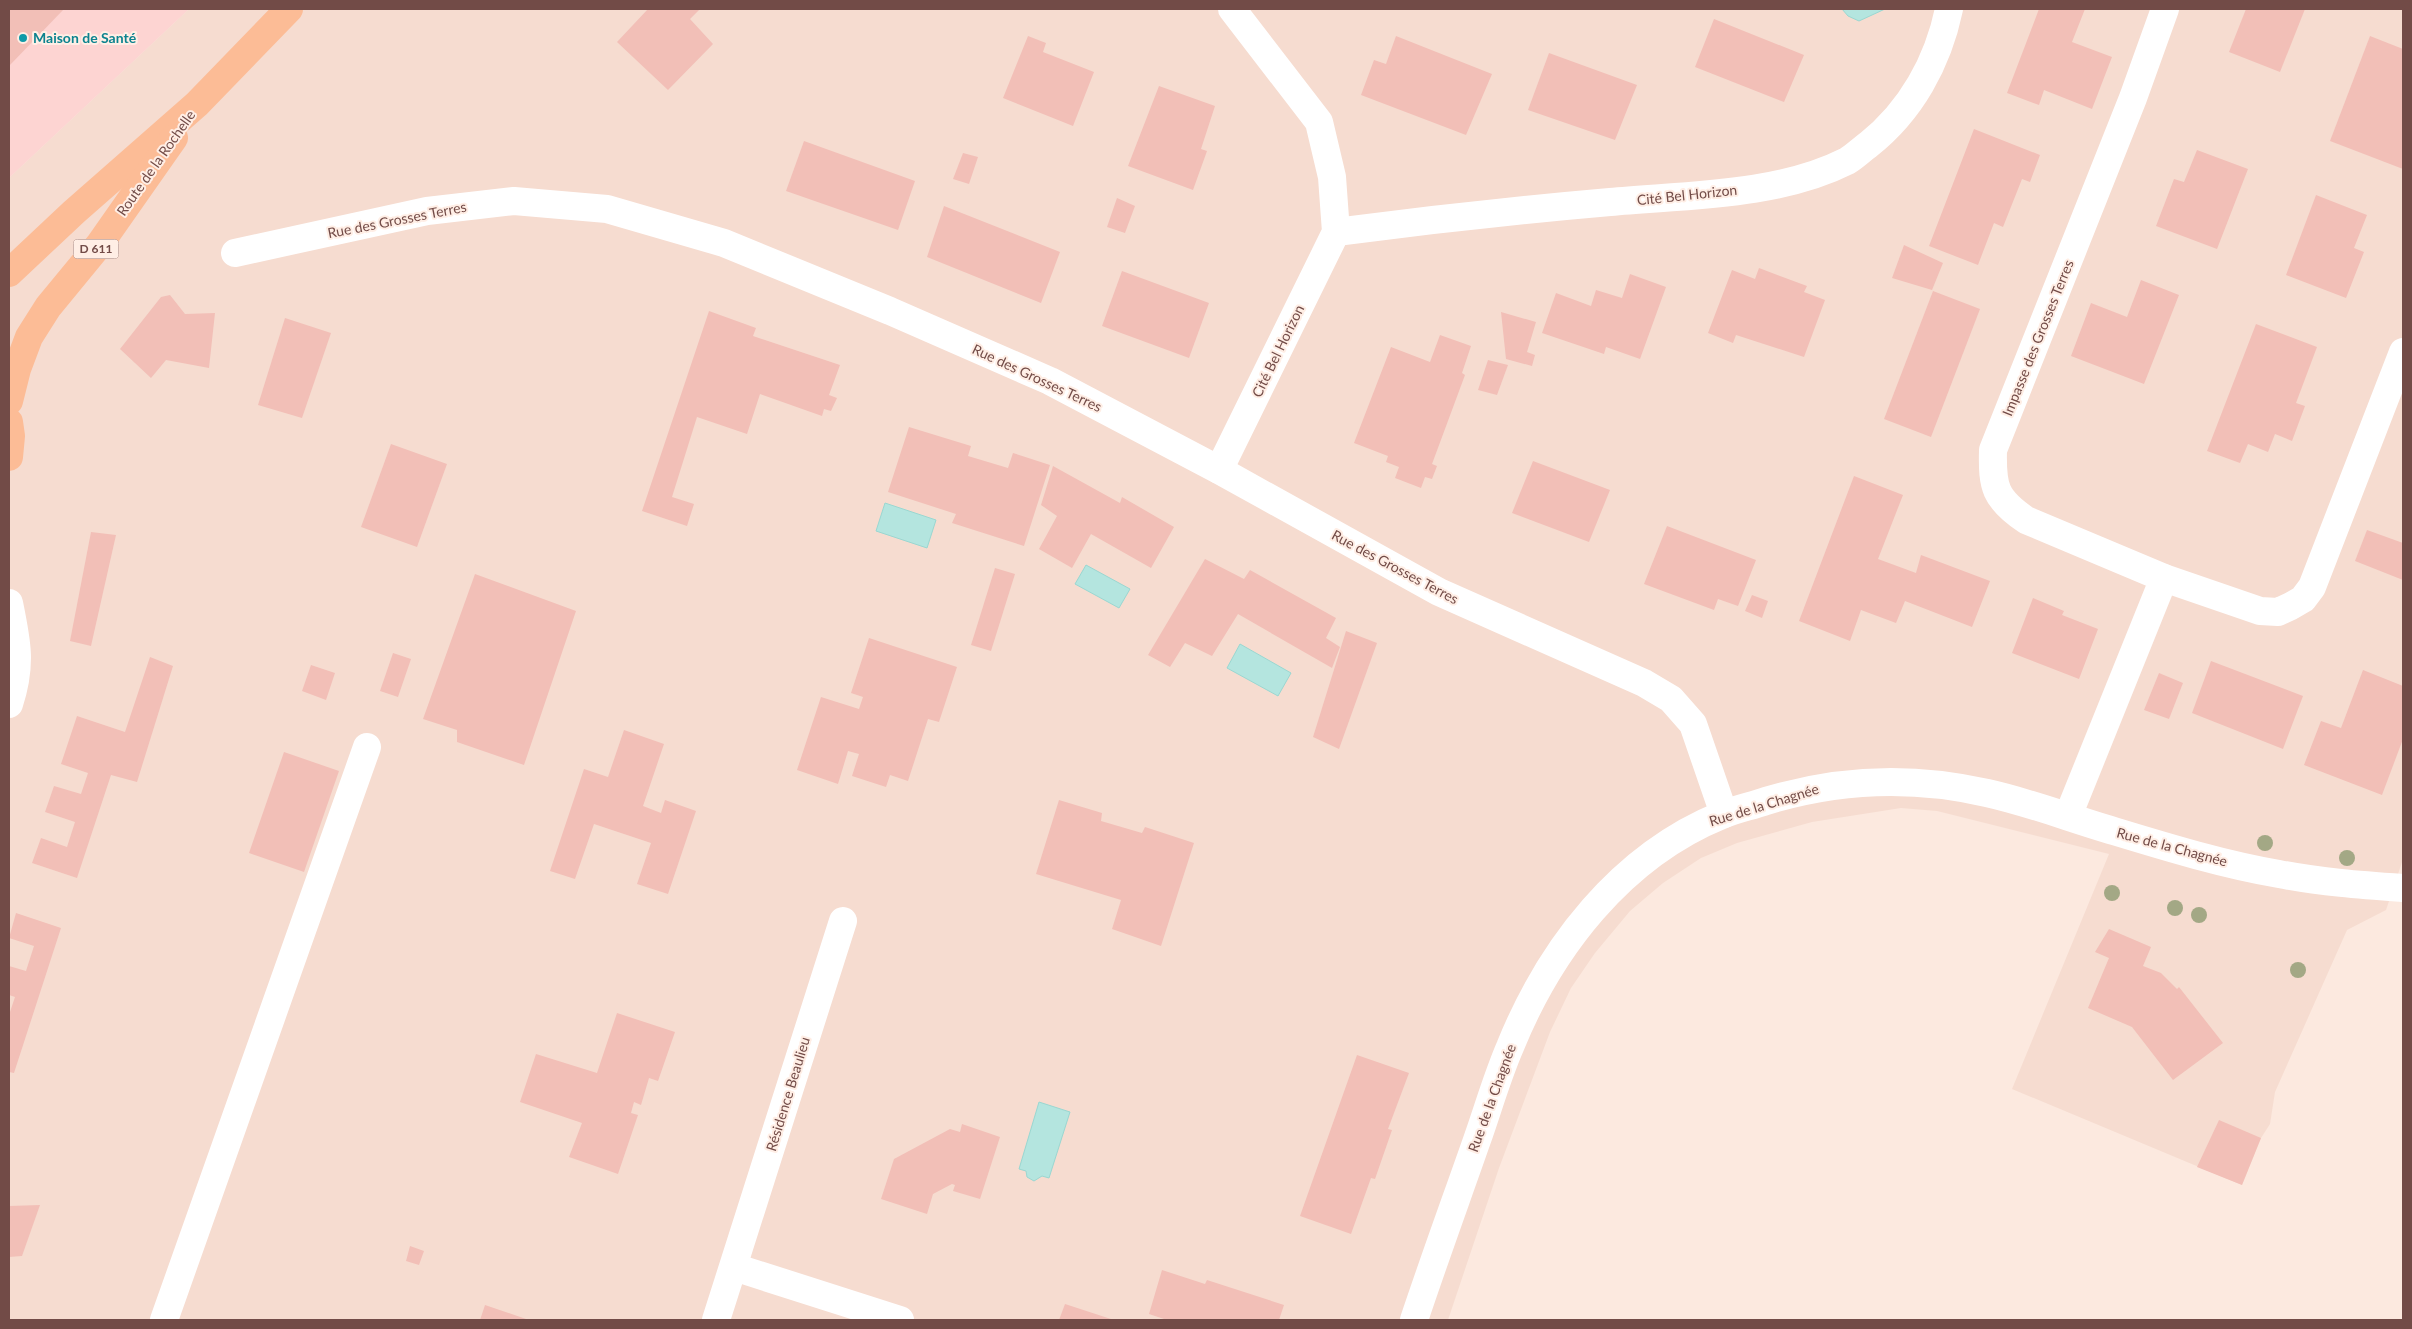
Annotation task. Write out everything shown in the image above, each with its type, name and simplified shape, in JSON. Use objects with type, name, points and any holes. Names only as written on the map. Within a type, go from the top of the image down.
[{"type":"main road","name":"Route de la Rochelle","points":[[9,273],[74,212],[197,104],[289,9]]},
{"type":"main road","name":"Route de la Rochelle","points":[[9,400],[17,369],[29,337],[48,307],[99,245],[197,104]]},
{"type":"main road","points":[[9,422],[11,436],[9,457]]},
{"type":"street","points":[[1232,9],[1318,122],[1332,177],[1336,232]]},
{"type":"street","name":"Cité Bel Horizon","points":[[1219,470],[1336,232],[1450,217],[1725,192],[1794,181],[1848,160],[1884,132],[1918,91],[1945,28],[1950,9]]},
{"type":"street","name":"Impasse des Grosses Terres","points":[[2166,9],[2133,98],[1993,450],[1992,473],[1995,492],[2010,509],[2026,520],[2164,578],[2260,611],[2278,612],[2303,599],[2312,587],[2403,352]]},
{"type":"street","name":"Rue des Grosses Terres","points":[[235,253],[427,212],[514,200],[607,209],[724,243],[890,311],[1050,381],[1219,470],[1439,592],[1644,683],[1671,699],[1693,724],[1724,814]]},
{"type":"street","points":[[2068,816],[2164,578]]},
{"type":"street","points":[[9,603],[14,643],[13,692],[9,704]]},
{"type":"street","points":[[164,1320],[367,747]]},
{"type":"street","name":"Rue de la Chagnée","points":[[1414,1320],[1510,1046],[1534,995],[1565,944],[1595,906],[1629,873],[1658,851],[1699,826],[1724,814],[1825,786],[1880,781],[1934,784],[1987,793],[2201,856],[2276,874],[2327,882],[2403,888]]},
{"type":"street","name":"Résidence Beaulieu","points":[[716,1320],[843,921]]},
{"type":"street","points":[[734,1267],[900,1320]]},
{"type":"shaded area","points":[[9,9],[189,9],[9,178]]},
{"type":"shaded area","points":[[189,9],[2403,9],[2403,859],[2386,910],[2347,930],[2275,1092],[2270,1124],[2261,1138],[2242,1185],[2012,1089],[2109,854],[1937,811],[1901,808],[1812,822],[1737,843],[1701,858],[1663,883],[1630,911],[1595,953],[1571,988],[1550,1032],[1499,1168],[1448,1320],[9,1320],[9,178]]},
{"type":"water","points":[[1842,9],[1885,9],[1859,21],[1848,16]]},
{"type":"water","points":[[885,503],[936,520],[927,548],[876,531]]},
{"type":"water","points":[[1086,565],[1130,589],[1119,608],[1075,584]]},
{"type":"water","points":[[1240,644],[1291,673],[1278,696],[1227,668]]},
{"type":"water","points":[[1039,1102],[1070,1112],[1049,1178],[1042,1176],[1034,1181],[1027,1177],[1026,1171],[1019,1169]]},
{"type":"building","name":"Maison de Santé","points":[[9,9],[64,9],[9,66]]},
{"type":"building","points":[[648,9],[700,9],[690,19],[713,44],[668,90],[617,42]]},
{"type":"building","points":[[2039,9],[2085,9],[2072,42],[2112,57],[2092,109],[2044,90],[2039,105],[2007,93]]},
{"type":"building","points":[[2246,9],[2305,9],[2280,72],[2229,52]]},
{"type":"building","points":[[1714,19],[1804,55],[1784,102],[1695,67]]},
{"type":"building","points":[[1028,36],[1046,43],[1043,52],[1094,72],[1073,126],[1003,98]]},
{"type":"building","points":[[1396,36],[1492,74],[1466,135],[1361,95],[1374,60],[1386,64]]},
{"type":"building","points":[[2370,36],[2403,49],[2403,169],[2330,141]]},
{"type":"building","points":[[1549,53],[1637,85],[1615,140],[1528,110]]},
{"type":"building","points":[[1159,86],[1215,106],[1201,149],[1207,151],[1193,190],[1128,166]]},
{"type":"building","points":[[1974,129],[2040,155],[2030,182],[2022,179],[2003,227],[1994,223],[1978,265],[1929,246]]},
{"type":"building","points":[[804,141],[915,181],[898,230],[786,191]]},
{"type":"building","points":[[2197,150],[2248,169],[2217,249],[2156,226],[2174,179],[2184,182]]},
{"type":"building","points":[[963,153],[978,157],[969,184],[953,179]]},
{"type":"building","points":[[2316,195],[2367,215],[2354,248],[2364,252],[2346,298],[2286,275]]},
{"type":"building","points":[[1117,198],[1135,206],[1125,233],[1107,227]]},
{"type":"building","points":[[944,206],[1060,252],[1041,303],[927,257]]},
{"type":"building","points":[[1904,245],[1943,263],[1932,290],[1892,278]]},
{"type":"building","points":[[1759,268],[1807,286],[1804,292],[1825,300],[1804,357],[1736,335],[1733,343],[1708,333],[1732,270],[1755,279]]},
{"type":"building","points":[[1122,271],[1209,303],[1189,358],[1102,326]]},
{"type":"building","points":[[1630,274],[1666,287],[1640,359],[1606,347],[1604,354],[1542,333],[1556,293],[1591,306],[1596,290],[1622,298]]},
{"type":"building","points":[[2141,280],[2179,295],[2144,384],[2071,356],[2091,303],[2127,317]]},
{"type":"building","points":[[1933,291],[1980,309],[1931,437],[1884,419]]},
{"type":"building","points":[[170,295],[185,314],[215,313],[209,368],[166,360],[151,378],[120,349],[161,297]]},
{"type":"building","points":[[709,311],[756,328],[753,336],[840,365],[829,395],[837,398],[831,411],[824,409],[822,416],[760,394],[747,434],[697,417],[672,497],[694,504],[687,526],[642,511]]},
{"type":"building","points":[[1501,312],[1536,322],[1527,352],[1535,355],[1532,366],[1506,359]]},
{"type":"building","points":[[285,318],[331,333],[302,418],[258,405]]},
{"type":"building","points":[[2256,324],[2317,347],[2296,403],[2305,406],[2292,441],[2275,434],[2268,452],[2248,444],[2240,463],[2207,451]]},
{"type":"building","points":[[1440,335],[1471,346],[1462,373],[1465,375],[1432,464],[1437,466],[1432,479],[1425,477],[1421,488],[1395,478],[1399,467],[1386,462],[1388,456],[1354,443],[1391,347],[1430,362]]},
{"type":"building","points":[[1488,360],[1508,365],[1497,395],[1478,390]]},
{"type":"building","points":[[909,427],[971,446],[968,456],[1008,468],[1013,453],[1050,465],[1024,546],[952,523],[956,514],[888,492]]},
{"type":"building","points":[[391,444],[447,464],[417,547],[361,527]]},
{"type":"building","points":[[1533,461],[1610,490],[1589,542],[1512,513]]},
{"type":"building","points":[[1053,466],[1120,503],[1122,497],[1174,527],[1151,568],[1091,534],[1072,568],[1039,549],[1057,516],[1041,505]]},
{"type":"building","points":[[1854,476],[1903,495],[1878,559],[1916,573],[1921,555],[1990,581],[1972,627],[1905,601],[1896,623],[1861,610],[1850,641],[1799,621]]},
{"type":"building","points":[[1667,526],[1756,560],[1738,606],[1718,599],[1714,610],[1644,584]]},
{"type":"building","points":[[2367,530],[2403,543],[2403,580],[2355,561]]},
{"type":"building","points":[[91,532],[116,535],[91,646],[70,641]]},
{"type":"building","points":[[1205,559],[1244,579],[1250,570],[1336,618],[1326,638],[1340,647],[1332,668],[1238,614],[1212,656],[1185,643],[1170,667],[1148,655]]},
{"type":"building","points":[[995,568],[1015,574],[991,651],[971,645]]},
{"type":"building","points":[[475,574],[576,611],[524,765],[457,742],[457,730],[423,719]]},
{"type":"building","points":[[1752,595],[1768,601],[1762,618],[1745,611]]},
{"type":"building","points":[[2033,598],[2064,611],[2062,615],[2098,629],[2079,679],[2012,653]]},
{"type":"building","points":[[1346,631],[1377,643],[1339,749],[1313,737]]},
{"type":"building","points":[[869,638],[957,667],[939,722],[928,719],[908,781],[890,775],[886,787],[852,776],[859,754],[848,751],[838,784],[797,770],[821,697],[859,709],[863,697],[851,693]]},
{"type":"building","points":[[393,653],[411,659],[398,697],[380,691]]},
{"type":"building","points":[[150,657],[173,666],[137,782],[111,775],[77,878],[32,863],[41,838],[67,847],[75,822],[45,812],[54,786],[81,794],[88,773],[61,764],[77,716],[125,732]]},
{"type":"building","points":[[2211,661],[2303,696],[2283,749],[2192,713]]},
{"type":"building","points":[[311,665],[335,673],[326,700],[302,691]]},
{"type":"building","points":[[2363,670],[2403,686],[2403,739],[2382,795],[2304,765],[2321,721],[2341,728]]},
{"type":"building","points":[[2159,673],[2183,683],[2169,719],[2144,710]]},
{"type":"building","points":[[624,730],[664,744],[643,806],[661,813],[665,800],[696,811],[668,894],[637,884],[651,843],[594,824],[575,879],[550,871],[584,769],[608,777]]},
{"type":"building","points":[[284,752],[339,771],[304,872],[249,853]]},
{"type":"building","points":[[1059,800],[1102,813],[1101,821],[1142,833],[1145,827],[1194,843],[1161,946],[1112,929],[1121,900],[1036,874]]},
{"type":"building","points":[[16,913],[61,928],[14,1073],[9,1072],[9,1015],[15,997],[9,995],[9,966],[26,971],[34,946],[9,938]]},
{"type":"building","points":[[2109,929],[2151,947],[2143,966],[2161,973],[2177,989],[2179,987],[2223,1043],[2173,1080],[2132,1027],[2088,1008],[2109,958],[2095,952]]},
{"type":"building","points":[[617,1013],[675,1032],[658,1081],[649,1078],[641,1105],[634,1102],[631,1113],[638,1115],[618,1174],[569,1157],[582,1123],[520,1102],[536,1054],[597,1073]]},
{"type":"building","points":[[1357,1055],[1409,1073],[1388,1129],[1392,1130],[1375,1179],[1371,1178],[1351,1234],[1300,1216]]},
{"type":"building","points":[[2219,1120],[2261,1138],[2242,1185],[2197,1167]]},
{"type":"building","points":[[962,1124],[1000,1137],[980,1199],[953,1191],[955,1185],[952,1184],[933,1194],[927,1214],[881,1199],[894,1159],[950,1129],[960,1132]]},
{"type":"building","points":[[40,1205],[22,1256],[9,1257],[9,1206]]},
{"type":"building","points":[[410,1246],[424,1251],[419,1265],[406,1261]]},
{"type":"building","points":[[1162,1270],[1205,1284],[1207,1280],[1284,1305],[1279,1320],[1167,1320],[1149,1314]]},
{"type":"building","points":[[1065,1304],[1114,1320],[1059,1320]]},
{"type":"building","points":[[485,1305],[529,1320],[480,1320]]},
{"type":"place","name":"Maison de Santé","points":[[23,38]]}]
